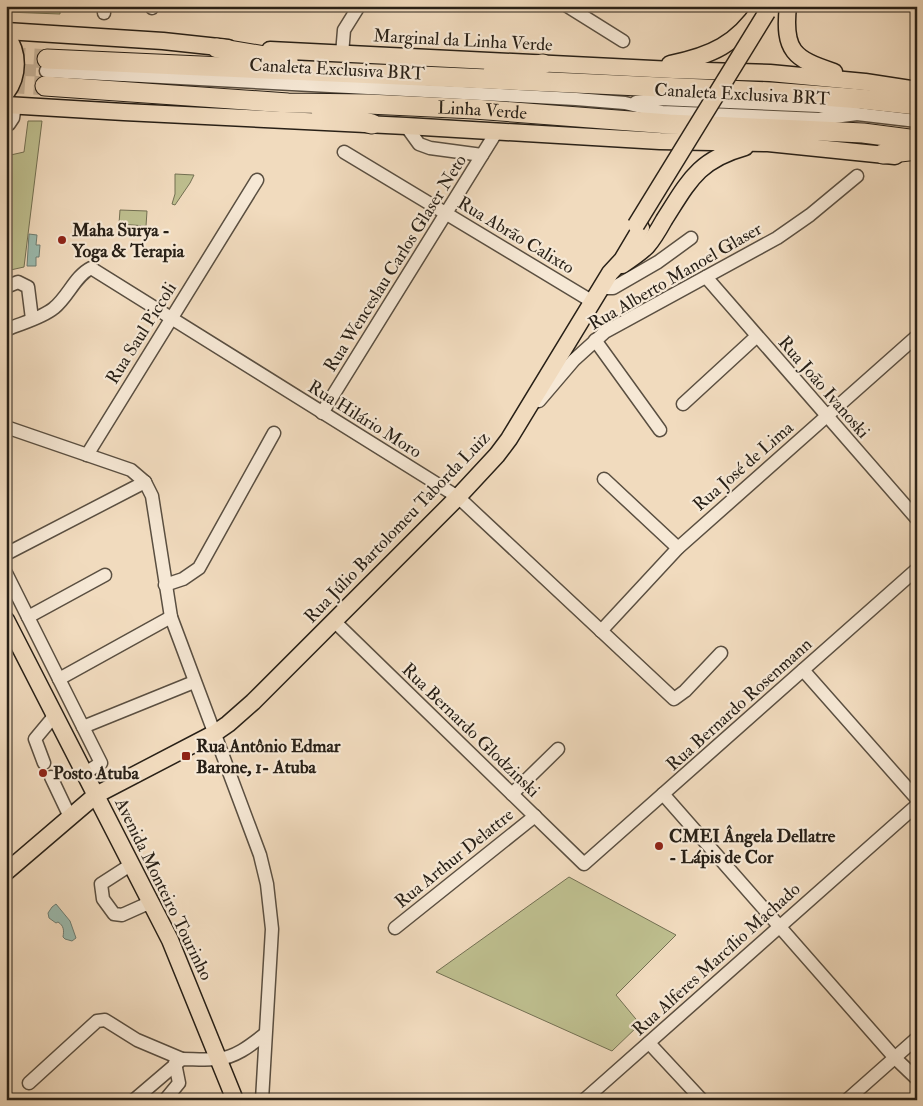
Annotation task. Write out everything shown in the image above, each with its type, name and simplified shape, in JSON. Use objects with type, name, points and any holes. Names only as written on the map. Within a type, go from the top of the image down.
[{"type":"highway","points":[[217,48],[363,73]]},
{"type":"highway","name":"Linha Verde","points":[[46,72],[124,64],[363,73],[771,92],[917,105]]},
{"type":"highway","points":[[456,78],[543,64]]},
{"type":"highway","name":"Linha Verde","points":[[46,72],[288,103],[368,104],[474,109],[669,124],[863,132],[917,140]]},
{"type":"highway","points":[[288,103],[372,124]]},
{"type":"highway","points":[[883,154],[917,150]]},
{"type":"main road","points":[[788,6],[786,32],[793,52],[810,64],[865,82]]},
{"type":"main road","points":[[649,68],[695,59],[723,47],[770,9]]},
{"type":"main road","name":"Rua Júlio Bartolomeu Taborda Luiz","points":[[6,872],[96,795],[215,733],[242,713],[458,497],[497,455],[522,420],[610,273],[622,260],[639,226],[715,104],[770,9]]},
{"type":"main road","name":"Marginal da Linha Verde","points":[[6,31],[163,41],[217,48],[543,64],[770,72],[865,82],[917,90]]},
{"type":"main road","points":[[6,35],[14,48],[16,69],[9,101],[124,112],[660,141],[768,143],[917,158]]},
{"type":"main road","points":[[610,273],[645,247],[654,237],[688,182],[699,170],[713,159],[728,152],[746,146],[768,143]]},
{"type":"main road","name":"Avenida Monteiro Tourinho","points":[[6,620],[179,959],[234,1100]]},
{"type":"street","points":[[342,54],[344,30],[359,6]]},
{"type":"street","points":[[571,7],[622,41]]},
{"type":"street","name":"Canaleta Exclusiva BRT","points":[[46,72],[625,103],[662,112],[819,118],[857,114],[917,121]]},
{"type":"street","points":[[6,124],[9,124],[13,118],[9,101]]},
{"type":"street","points":[[406,126],[419,144],[430,148],[482,155]]},
{"type":"street","name":"Rua Wenceslau Carlos Glaser Neto","points":[[322,413],[497,131]]},
{"type":"street","name":"Rua Abrão Calixto","points":[[344,152],[446,213],[597,295]]},
{"type":"street","name":"Rua Alberto Manoel Glaser","points":[[522,420],[574,360],[596,340],[618,325],[793,228],[857,176]]},
{"type":"street","name":"Rua Saul Piccoli","points":[[87,455],[257,180]]},
{"type":"street","points":[[597,295],[658,262],[691,238]]},
{"type":"street","name":"Rua Hilário Moro","points":[[32,319],[40,317],[54,308],[87,270],[91,268],[458,497],[674,699],[685,691],[720,653]]},
{"type":"street","name":"Rua João Ivanoski","points":[[706,277],[917,519]]},
{"type":"street","points":[[6,287],[18,282],[28,287],[32,319],[8,330]]},
{"type":"street","points":[[683,404],[757,336]]},
{"type":"street","name":"Rua José de Lima","points":[[601,631],[678,548],[917,336]]},
{"type":"street","points":[[596,340],[660,430]]},
{"type":"street","points":[[6,427],[131,470],[145,482],[153,503],[171,617],[260,855],[267,884],[272,929],[262,1100]]},
{"type":"street","points":[[165,586],[183,579],[199,568],[274,433]]},
{"type":"street","points":[[604,479],[678,548]]},
{"type":"street","points":[[6,554],[145,482]]},
{"type":"street","name":"Rua Bernardo Rosenmann","points":[[584,864],[917,569]]},
{"type":"street","points":[[6,573],[101,764],[85,773]]},
{"type":"street","points":[[28,617],[105,576]]},
{"type":"street","points":[[59,679],[171,617]]},
{"type":"street","name":"Rua Bernardo Glodzinski","points":[[334,622],[584,864]]},
{"type":"street","points":[[803,670],[917,799]]},
{"type":"street","points":[[83,727],[194,682]]},
{"type":"street","points":[[44,763],[36,739],[55,715]]},
{"type":"street","points":[[512,794],[558,749]]},
{"type":"street","points":[[51,777],[70,817]]},
{"type":"street","points":[[663,794],[895,1058],[917,1079]]},
{"type":"street","name":"Rua Alferes Marcílio Machado","points":[[584,1100],[917,806]]},
{"type":"street","name":"Rua Arthur Delattre","points":[[395,928],[535,816]]},
{"type":"street","points":[[132,864],[101,884],[103,898],[114,914],[122,914],[151,902]]},
{"type":"street","points":[[29,1083],[101,1019],[179,1061],[218,1059],[241,1052],[265,1034]]},
{"type":"street","points":[[847,1100],[917,1038]]},
{"type":"street","points":[[649,1043],[702,1100]]},
{"type":"street","points":[[134,1100],[179,1061]]},
{"type":"street","points":[[165,1100],[179,1083],[179,1061]]},
{"type":"green space","points":[[6,6],[60,6],[60,14],[6,12]]},
{"type":"green space","points":[[28,121],[42,121],[24,267],[6,271],[6,156],[24,152]]},
{"type":"green space","points":[[175,174],[194,175],[175,205],[172,204],[175,194]]},
{"type":"green space","points":[[120,210],[147,211],[146,226],[119,224]]},
{"type":"green space","points":[[569,877],[676,935],[616,995],[640,1024],[612,1051],[436,972]]},
{"type":"shaded area","points":[[29,234],[37,235],[36,245],[40,245],[39,257],[36,257],[36,266],[27,266]]},
{"type":"shaded area","points":[[56,904],[70,921],[76,938],[72,941],[63,937],[63,928],[58,922],[56,923],[49,918],[48,913]]},
{"type":"tunnel","points":[[6,56],[47,59]]},
{"type":"tunnel","points":[[6,69],[46,71]]},
{"type":"tunnel","points":[[6,83],[45,86]]},
{"type":"place","name":"Maha Surya - Yoga & Terapia","points":[[62,240]]},
{"type":"place","name":"Rua Antônio Edmar Barone, 1- Atuba","points":[[186,756]]},
{"type":"place","name":"Posto Atuba","points":[[43,773]]},
{"type":"place","name":"CMEI Ângela Dellatre - Lápis de Cor","points":[[659,846]]}]
